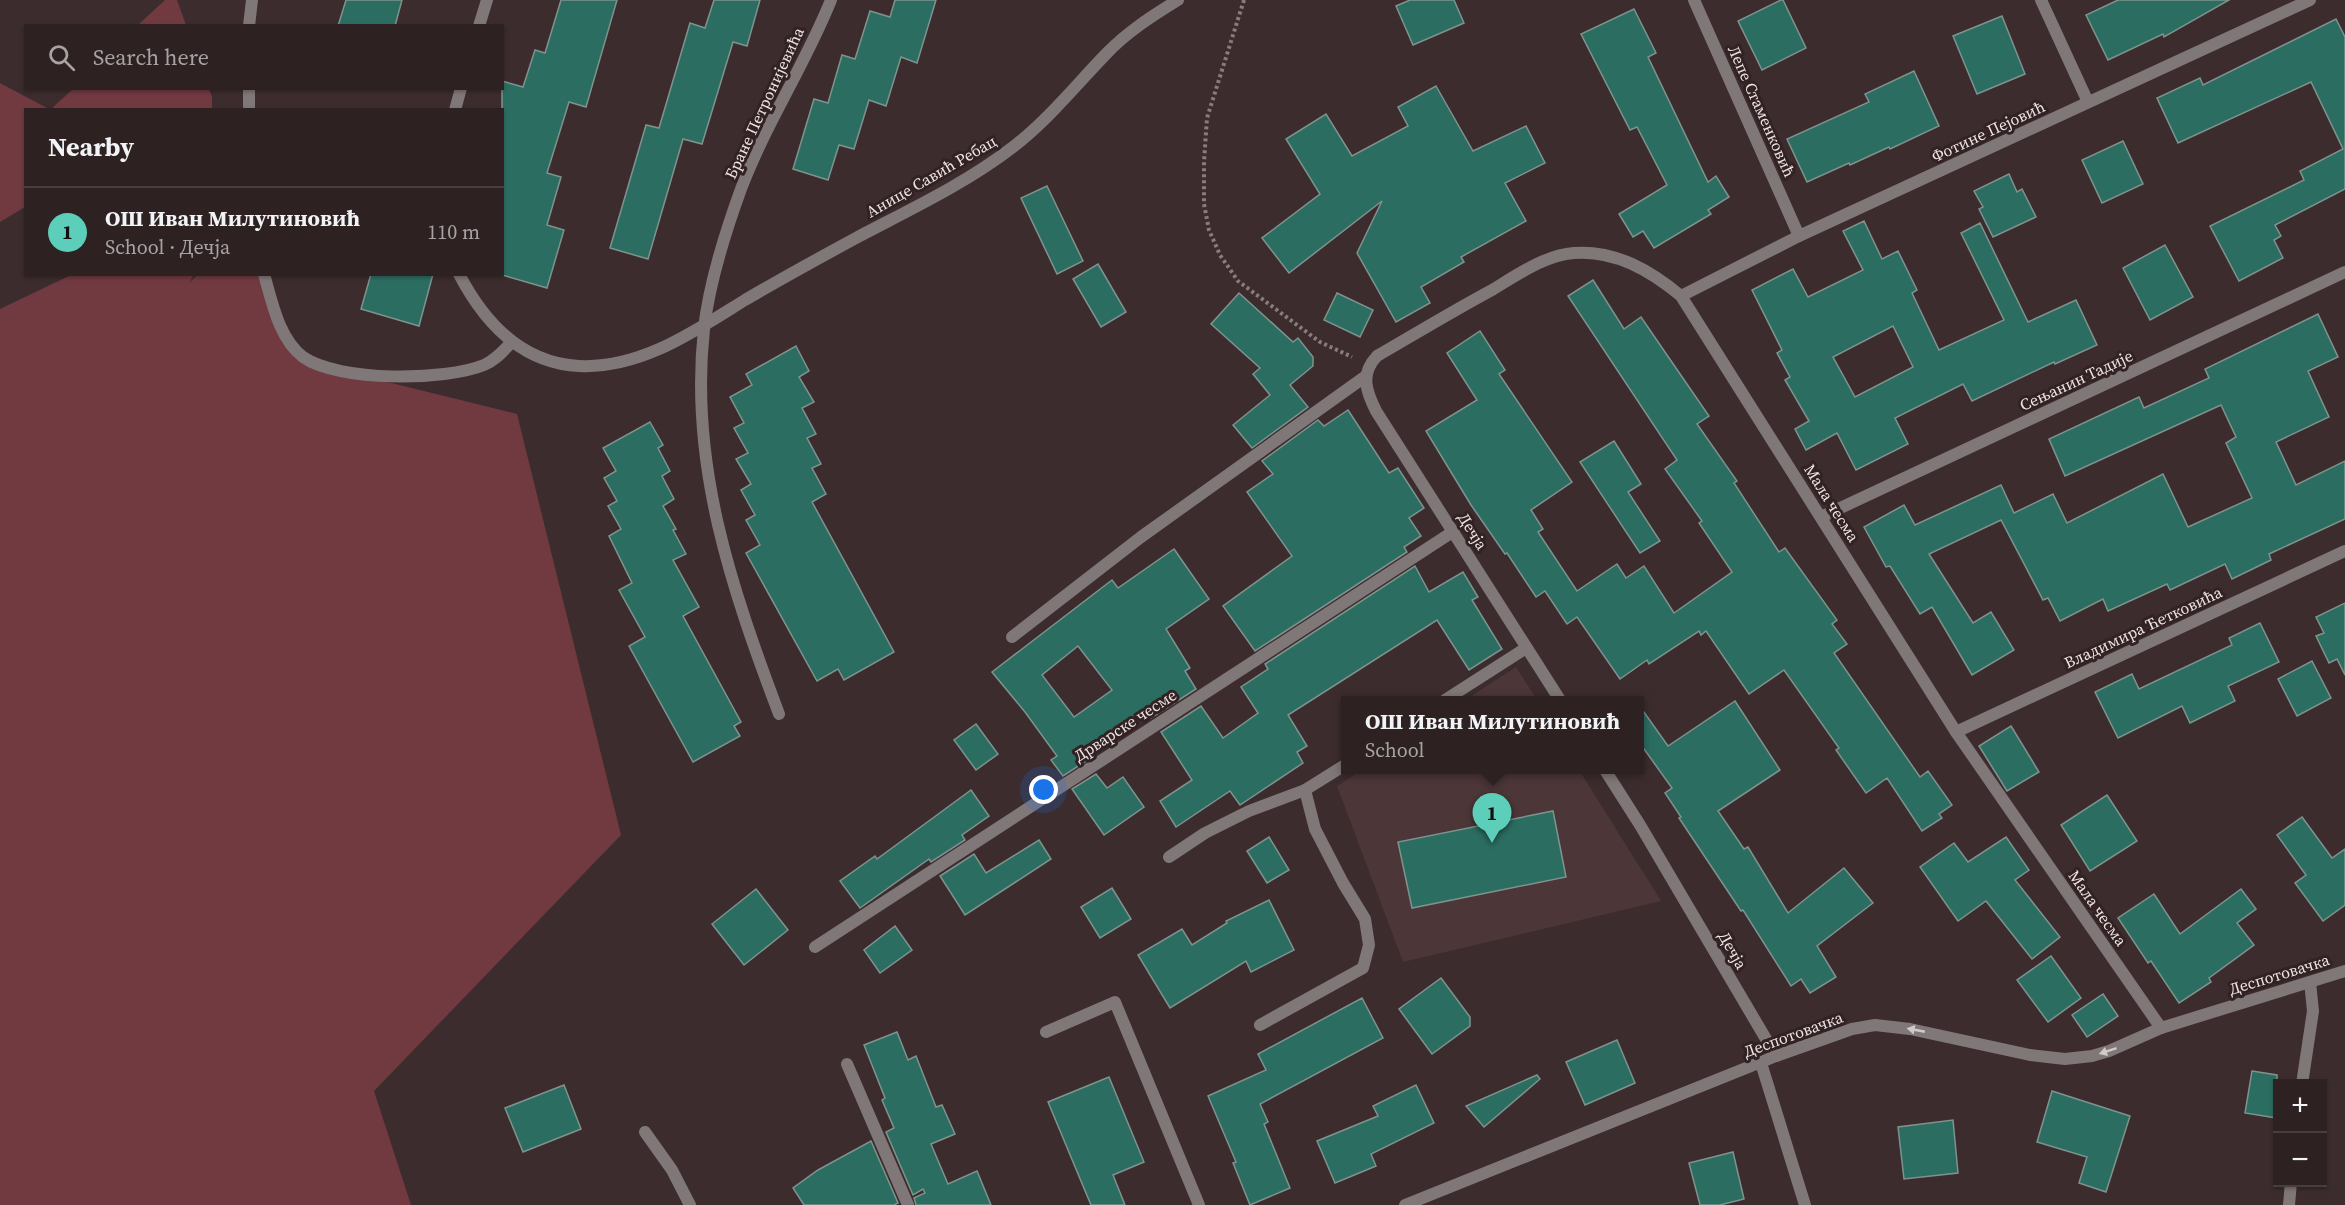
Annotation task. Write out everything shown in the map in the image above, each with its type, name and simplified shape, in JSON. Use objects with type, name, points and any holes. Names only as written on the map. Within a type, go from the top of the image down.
[{"type":"street","points":[[249,24],[252,0]]},
{"type":"street","points":[[480,24],[487,0]]},
{"type":"street","name":"Бране Петронијевића","points":[[704,327],[714,281],[741,189],[772,118],[831,0]]},
{"type":"street","name":"Анице Савић Ребац","points":[[460,276],[488,321],[512,342],[532,354],[559,364],[580,366],[598,365],[644,354],[704,327],[746,300],[926,202],[1012,148],[1041,124],[1125,36],[1148,18],[1178,0]]},
{"type":"street","name":"Лепе Стаменковић","points":[[1694,0],[1800,236]]},
{"type":"street","points":[[2041,0],[2088,102]]},
{"type":"street","name":"Фотине Пејовић","points":[[1681,296],[1800,236],[2310,0]]},
{"type":"street","points":[[249,90],[249,108]]},
{"type":"street","points":[[456,108],[460,90]]},
{"type":"street","name":"Мала чесма","points":[[1012,637],[1141,537],[1368,370],[1377,356],[1523,272],[1560,255],[1591,253],[1633,264],[1656,275],[1681,296],[1956,732],[2161,1028]]},
{"type":"street","name":"Сењанин Тадије","points":[[1821,517],[2345,272]]},
{"type":"street","points":[[265,276],[281,326],[290,342],[304,357],[328,368],[388,376],[460,372],[497,358],[512,342]]},
{"type":"street","points":[[704,327],[700,385],[705,450],[716,521],[735,594],[779,714]]},
{"type":"street","name":"Дечја","points":[[1368,370],[1368,396],[1376,411],[1557,696]]},
{"type":"street","name":"Дрварске чесме","points":[[815,946],[1454,531]]},
{"type":"street","name":"Владимира Ћетковића","points":[[1956,732],[2345,551]]},
{"type":"street","points":[[1451,696],[1526,648]]},
{"type":"street","points":[[1169,856],[1205,833],[1249,811],[1305,790],[1341,768]]},
{"type":"street","name":"Дечја","points":[[1608,774],[1776,1056]]},
{"type":"street","points":[[1260,1024],[1363,968],[1369,945],[1365,919],[1315,829],[1305,790]]},
{"type":"street","name":"Деспотовачка","points":[[1405,1205],[1776,1056],[1827,1037],[1875,1025],[1910,1029],[2030,1055],[2065,1059],[2092,1056],[2161,1028],[2345,971]]},
{"type":"street","points":[[2302,1079],[2313,1011],[2310,982]]},
{"type":"street","points":[[1046,1032],[1115,1002],[1199,1205]]},
{"type":"street","points":[[1761,1063],[1805,1205]]},
{"type":"street","points":[[847,1064],[908,1205]]},
{"type":"street","points":[[645,1132],[672,1170],[690,1205]]},
{"type":"street","points":[[2289,1205],[2291,1187]]},
{"type":"path","points":[[1244,0],[1207,118],[1204,204],[1209,230],[1220,255],[1238,281],[1320,342],[1368,370]]},
{"type":"shaded area","points":[[165,0],[177,0],[186,24],[139,24]]},
{"type":"shaded area","points":[[0,83],[47,108],[24,108],[24,208],[0,222]]},
{"type":"shaded area","points":[[72,90],[209,90],[212,97],[212,108],[52,108]]},
{"type":"shaded area","points":[[69,276],[193,276],[189,283],[196,276],[264,276],[273,303],[304,357],[351,373],[517,414],[621,835],[374,1091],[411,1205],[0,1205],[0,309]]},
{"type":"shaded area","points":[[1516,667],[1534,696],[1471,696]]},
{"type":"shaded area","points":[[1356,774],[1582,774],[1661,901],[1403,962],[1337,786]]},
{"type":"building","points":[[346,0],[402,0],[396,24],[339,24]]},
{"type":"building","points":[[561,0],[617,0],[586,107],[569,102],[547,173],[561,177],[547,225],[564,230],[547,288],[504,276],[504,108],[502,108],[504,82],[523,87],[535,50],[545,53]]},
{"type":"building","points":[[714,0],[760,0],[747,46],[733,42],[702,144],[683,139],[648,259],[610,248],[646,125],[659,128],[690,23],[705,28]]},
{"type":"building","points":[[895,0],[936,0],[917,63],[901,57],[886,106],[869,100],[854,149],[839,145],[828,180],[793,169],[814,99],[828,103],[842,55],[855,59],[870,11],[890,17]]},
{"type":"building","points":[[1410,0],[1454,0],[1464,23],[1413,45],[1396,6]]},
{"type":"building","points":[[1781,0],[1806,48],[1762,70],[1738,21]]},
{"type":"building","points":[[2118,0],[2229,0],[2164,37],[2163,34],[2108,60],[2086,15]]},
{"type":"building","points":[[1634,9],[1656,53],[1648,57],[1708,182],[1716,176],[1729,197],[1708,210],[1711,214],[1654,248],[1643,231],[1633,237],[1619,214],[1667,185],[1637,127],[1630,130],[1581,34]]},
{"type":"building","points":[[2002,16],[2025,74],[1977,94],[1953,36]]},
{"type":"building","points":[[2336,19],[2345,37],[2345,189],[2275,225],[2281,236],[2274,240],[2283,258],[2239,281],[2210,226],[2304,180],[2300,171],[2343,149],[2311,82],[2178,143],[2157,98],[2200,78],[2203,85]]},
{"type":"building","points":[[1914,71],[1939,126],[1890,149],[1889,147],[1807,182],[1787,139],[1869,102],[1865,94]]},
{"type":"building","points":[[1436,86],[1473,151],[1526,126],[1545,163],[1505,183],[1526,221],[1461,257],[1464,262],[1421,287],[1430,303],[1396,322],[1357,253],[1382,201],[1289,273],[1262,238],[1320,194],[1286,139],[1326,114],[1352,156],[1408,126],[1398,107]]},
{"type":"building","points":[[2123,141],[2143,184],[2102,203],[2082,160]]},
{"type":"building","points":[[2009,174],[2017,192],[2022,189],[2036,217],[1993,237],[1979,209],[1983,207],[1974,191]]},
{"type":"building","points":[[1047,186],[1083,261],[1057,274],[1021,198]]},
{"type":"building","points":[[1864,221],[1882,259],[1898,251],[1917,290],[1912,293],[1939,350],[2004,320],[1961,233],[1980,223],[2028,322],[2076,300],[2097,345],[2055,364],[2054,362],[1972,401],[1963,384],[1895,418],[1908,444],[1856,470],[1837,433],[1806,450],[1795,429],[1809,421],[1785,380],[1790,377],[1777,353],[1782,350],[1752,290],[1793,269],[1808,297],[1863,270],[1843,231]],"holes":[[[1893,326],[1913,367],[1855,397],[1833,357]]]},
{"type":"building","points":[[2165,245],[2193,297],[2150,320],[2123,268]]},
{"type":"building","points":[[1098,264],[1126,312],[1101,327],[1073,279]]},
{"type":"building","points":[[370,276],[432,276],[419,326],[361,309]]},
{"type":"building","points":[[1593,280],[1624,329],[1641,317],[1709,416],[1697,424],[1737,481],[1734,483],[1779,552],[1785,548],[1837,620],[1832,624],[1847,644],[1834,653],[1920,777],[1928,771],[1952,805],[1939,814],[1942,818],[1922,831],[1887,778],[1866,793],[1836,750],[1839,748],[1784,670],[1749,694],[1706,631],[1701,635],[1699,631],[1649,664],[1647,660],[1620,679],[1577,617],[1567,624],[1545,591],[1536,597],[1471,505],[1426,431],[1477,400],[1447,353],[1480,331],[1505,370],[1499,374],[1572,482],[1531,510],[1543,529],[1538,532],[1577,591],[1617,564],[1626,578],[1644,566],[1674,613],[1732,572],[1699,523],[1702,521],[1665,469],[1677,460],[1568,296]]},
{"type":"building","points":[[1239,293],[1293,342],[1298,338],[1313,357],[1313,366],[1290,385],[1308,407],[1252,448],[1233,425],[1270,395],[1253,374],[1260,368],[1211,324]]},
{"type":"building","points":[[1337,293],[1373,310],[1360,337],[1324,320]]},
{"type":"building","points":[[2318,314],[2338,357],[2308,371],[2329,417],[2276,442],[2296,485],[2345,461],[2345,519],[2269,554],[2271,560],[2232,579],[2225,564],[2170,590],[2167,584],[2108,611],[2103,599],[2060,621],[2048,598],[2043,600],[2001,520],[1929,554],[1973,623],[1991,612],[2014,650],[1972,675],[1932,607],[1920,614],[1890,566],[1886,567],[1864,527],[1904,505],[1915,525],[2001,485],[2014,513],[2053,494],[2067,523],[2163,474],[2188,527],[2252,498],[2226,443],[2236,437],[2221,405],[2065,476],[2049,439],[2139,397],[2144,408],[2209,378],[2205,369]]},
{"type":"building","points":[[796,346],[809,371],[799,377],[814,402],[802,408],[816,434],[807,438],[821,464],[812,468],[826,494],[812,502],[894,652],[844,680],[838,669],[817,681],[746,553],[760,545],[746,520],[755,515],[741,490],[751,484],[736,459],[748,453],[734,428],[744,423],[730,397],[752,385],[746,374]]},
{"type":"building","points":[[1348,410],[1389,473],[1398,468],[1424,508],[1409,518],[1421,536],[1404,547],[1407,552],[1255,651],[1223,606],[1292,556],[1247,492],[1273,474],[1262,461],[1318,420],[1324,426]]},
{"type":"building","points":[[650,422],[663,445],[658,448],[670,471],[662,476],[674,499],[663,506],[686,554],[673,560],[699,607],[683,616],[741,722],[734,726],[740,736],[693,762],[629,646],[645,637],[619,590],[632,583],[609,536],[621,529],[608,506],[617,501],[604,478],[616,471],[603,448]]},
{"type":"building","points":[[1614,441],[1641,484],[1628,492],[1660,541],[1640,553],[1580,462]]},
{"type":"building","points":[[1174,549],[1209,599],[1166,629],[1190,668],[1185,671],[1196,689],[1151,718],[1145,709],[1081,754],[1086,761],[1063,776],[1051,760],[1057,756],[992,672],[1112,580],[1118,588]],"holes":[[[1078,646],[1112,690],[1074,717],[1042,675]]]},
{"type":"building","points":[[1415,566],[1429,592],[1463,572],[1478,597],[1472,600],[1502,649],[1469,670],[1437,620],[1288,715],[1307,746],[1297,752],[1303,763],[1240,805],[1230,791],[1176,827],[1160,801],[1192,780],[1161,732],[1201,706],[1223,738],[1258,713],[1241,687],[1268,669],[1265,664]]},
{"type":"building","points":[[2345,603],[2345,675],[2337,659],[2329,663],[2316,636],[2324,633],[2316,617]]},
{"type":"building","points":[[2260,623],[2279,662],[2228,686],[2235,701],[2190,723],[2182,706],[2118,738],[2095,692],[2132,674],[2139,689],[2232,645],[2229,638]]},
{"type":"building","points":[[2312,661],[2331,698],[2297,716],[2278,679]]},
{"type":"building","points":[[1735,701],[1780,770],[1718,811],[1744,849],[1748,847],[1788,913],[1844,868],[1873,903],[1817,946],[1836,977],[1810,993],[1801,979],[1791,986],[1743,910],[1741,911],[1679,818],[1681,817],[1665,793],[1672,788],[1644,749],[1644,712],[1668,746]]},
{"type":"building","points":[[976,724],[998,754],[976,770],[954,740]]},
{"type":"building","points":[[2011,726],[2039,772],[2007,791],[1979,746]]},
{"type":"building","points":[[1096,774],[1107,788],[1123,777],[1144,807],[1104,835],[1072,789]]},
{"type":"building","points":[[971,790],[989,816],[962,835],[965,840],[931,862],[929,859],[860,908],[840,881],[875,856],[877,859]]},
{"type":"building","points":[[2107,795],[2137,841],[2090,871],[2061,825]]},
{"type":"building","points":[[1553,811],[1566,877],[1412,908],[1398,842]]},
{"type":"building","points":[[2302,817],[2332,858],[2345,849],[2345,905],[2323,921],[2295,883],[2306,875],[2277,835]]},
{"type":"building","points":[[1269,837],[1289,870],[1267,883],[1247,851]]},
{"type":"building","points":[[2006,837],[2029,870],[2015,880],[2060,937],[2032,959],[1986,901],[1958,921],[1920,867],[1954,843],[1968,862]]},
{"type":"building","points":[[1039,840],[1051,859],[965,915],[940,876],[974,854],[986,873]]},
{"type":"building","points":[[1112,888],[1131,919],[1100,938],[1081,907]]},
{"type":"building","points":[[756,889],[788,930],[744,965],[712,924]]},
{"type":"building","points":[[2241,889],[2256,909],[2237,923],[2254,945],[2209,978],[2211,982],[2179,1003],[2151,961],[2148,963],[2118,918],[2154,894],[2180,934]]},
{"type":"building","points":[[1269,900],[1294,950],[1251,972],[1246,961],[1170,1008],[1138,955],[1182,929],[1192,945],[1227,923],[1226,921]]},
{"type":"building","points":[[895,926],[912,950],[880,973],[864,950]]},
{"type":"building","points":[[2051,956],[2081,998],[2048,1022],[2017,980]]},
{"type":"building","points":[[1441,978],[1470,1017],[1470,1026],[1432,1054],[1399,1009]]},
{"type":"building","points":[[2103,994],[2118,1016],[2087,1037],[2072,1015]]},
{"type":"building","points":[[1362,998],[1383,1038],[1260,1104],[1268,1122],[1264,1124],[1290,1188],[1250,1205],[1233,1163],[1236,1162],[1208,1096],[1266,1070],[1258,1054]]},
{"type":"building","points":[[897,1032],[908,1060],[916,1056],[936,1107],[942,1105],[955,1134],[931,1144],[948,1184],[977,1171],[991,1205],[916,1205],[914,1198],[925,1193],[923,1189],[913,1195],[886,1132],[894,1128],[864,1045]]},
{"type":"building","points":[[1617,1040],[1635,1083],[1585,1105],[1566,1062]]},
{"type":"building","points":[[2252,1071],[2277,1075],[2277,1079],[2273,1079],[2273,1117],[2245,1113]]},
{"type":"building","points":[[1537,1075],[1540,1079],[1484,1127],[1466,1106]]},
{"type":"building","points":[[1109,1077],[1144,1162],[1113,1175],[1125,1205],[1091,1205],[1048,1102]]},
{"type":"building","points":[[564,1085],[581,1129],[523,1152],[505,1108]]},
{"type":"building","points":[[1416,1085],[1434,1123],[1371,1154],[1376,1166],[1335,1183],[1317,1141],[1378,1116],[1373,1106]]},
{"type":"building","points":[[2052,1091],[2130,1116],[2106,1192],[2079,1183],[2087,1157],[2037,1142]]},
{"type":"building","points":[[1953,1120],[1958,1173],[1904,1179],[1898,1127]]},
{"type":"building","points":[[871,1141],[898,1203],[894,1205],[804,1205],[793,1188],[818,1170]]},
{"type":"building","points":[[1733,1152],[1744,1199],[1720,1205],[1700,1205],[1689,1163]]},
{"type":"place","name":"ОШ Иван Милутиновић","points":[[1492,843]]}]
